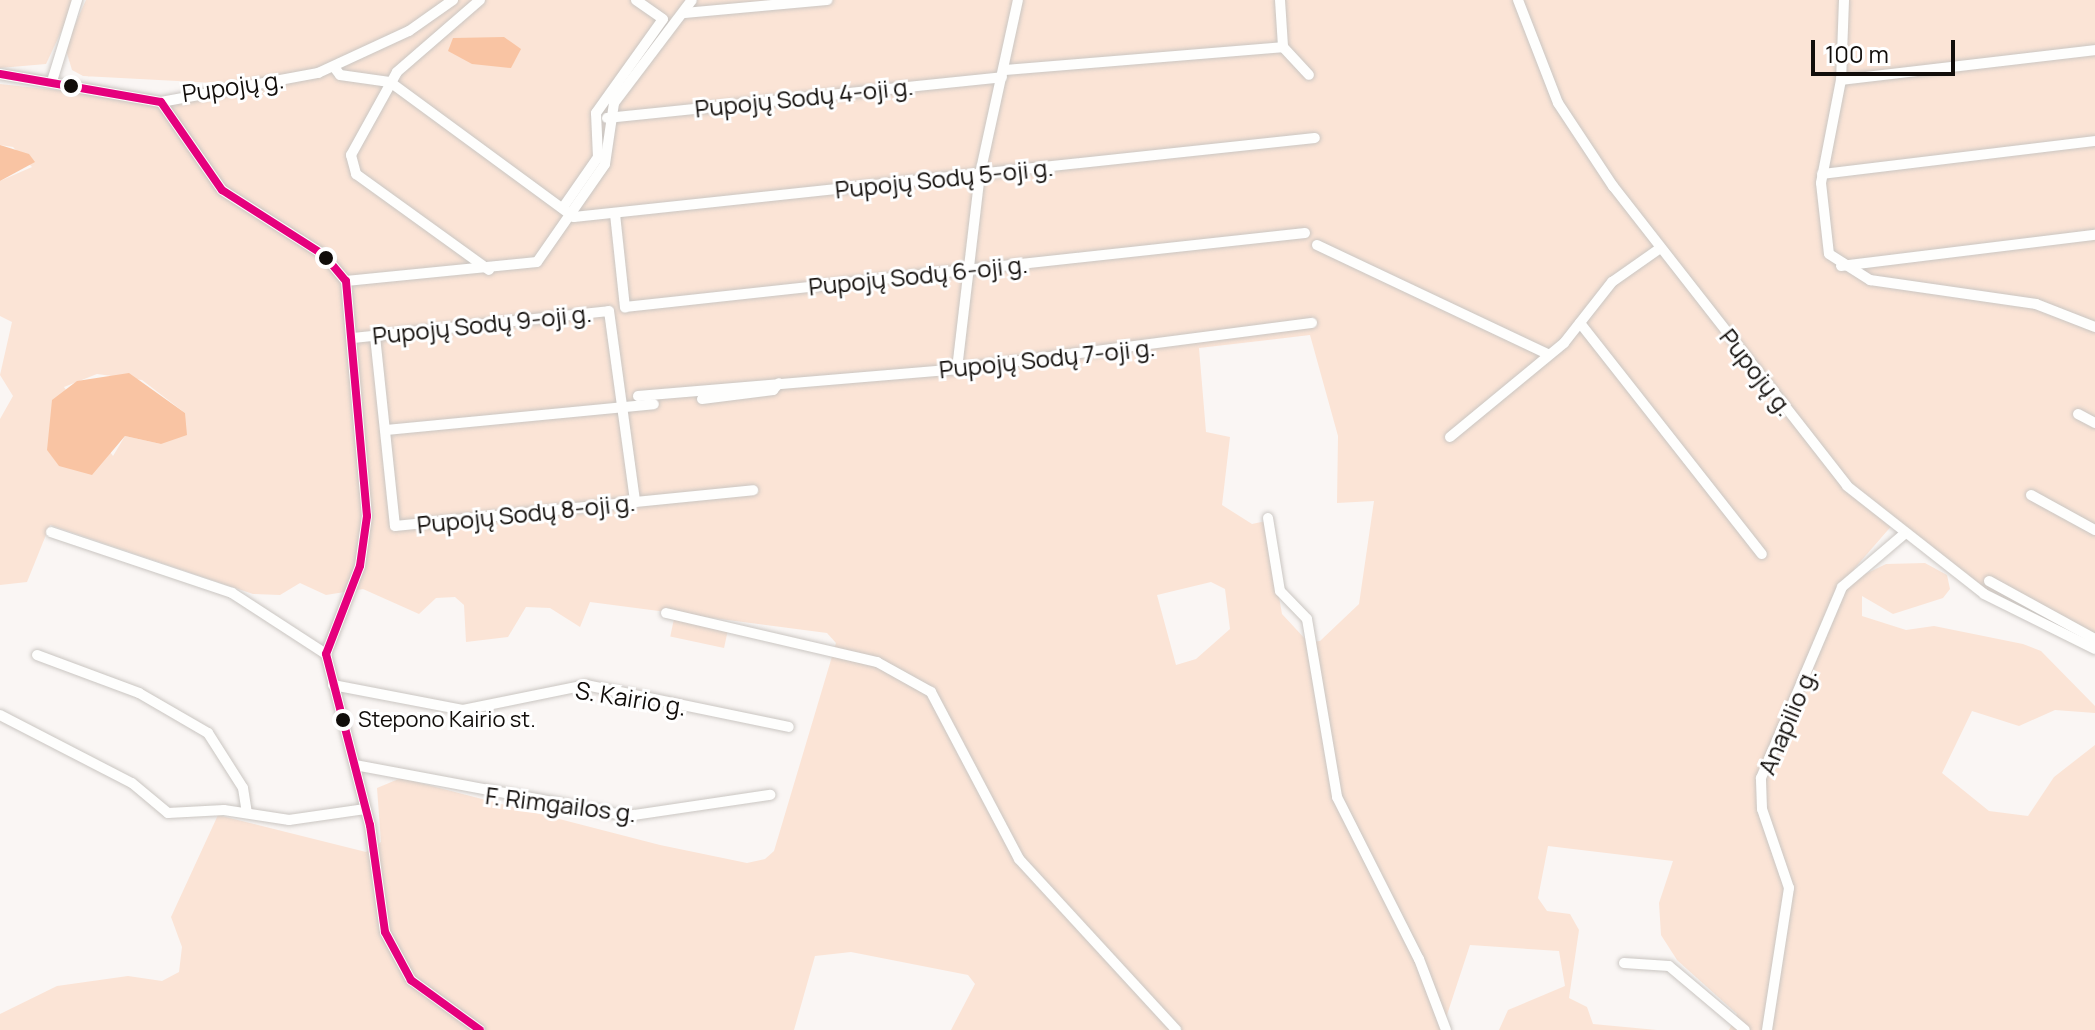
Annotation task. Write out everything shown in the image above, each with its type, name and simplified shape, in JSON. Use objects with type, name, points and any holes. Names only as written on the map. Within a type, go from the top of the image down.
[{"type":"street","points":[[53,78],[77,0]]},
{"type":"street","name":"Pupojų g.","points":[[0,74],[53,78],[161,102],[334,67],[453,0]]},
{"type":"street","points":[[480,0],[390,82],[356,137],[356,174],[489,270]]},
{"type":"street","points":[[564,206],[598,157],[596,113],[663,19],[636,0]]},
{"type":"street","points":[[346,281],[489,270],[537,262],[574,217],[607,158],[607,118],[692,0]]},
{"type":"street","points":[[684,13],[827,0]]},
{"type":"street","points":[[957,369],[965,269],[980,174],[1018,0]]},
{"type":"street","points":[[1280,0],[1283,47],[1309,75]]},
{"type":"street","name":"Pupojų g.","points":[[1518,0],[1558,103],[1659,249],[1847,486],[1903,535],[2026,621],[2095,649]]},
{"type":"street","points":[[1844,0],[1841,80],[1822,174],[1820,213],[1839,266],[1870,280],[2036,304],[2095,327]]},
{"type":"street","name":"Pupojų Sodų 4-oji g.","points":[[607,118],[1003,73],[1283,47]]},
{"type":"street","points":[[1841,80],[2095,50]]},
{"type":"street","points":[[334,67],[340,75],[390,82],[564,206],[574,217]]},
{"type":"street","points":[[161,102],[222,190],[324,255],[346,281],[353,338],[365,540],[326,654],[365,809],[385,932],[411,980],[480,1030]]},
{"type":"street","name":"Pupojų Sodų 5-oji g.","points":[[574,217],[1315,138]]},
{"type":"street","points":[[1822,174],[2095,141]]},
{"type":"street","name":"Pupojų Sodų 6-oji g.","points":[[615,214],[625,307],[1305,233]]},
{"type":"street","points":[[1839,266],[2095,235]]},
{"type":"street","points":[[1317,245],[1548,354]]},
{"type":"street","points":[[1450,437],[1548,354],[1580,323],[1612,282],[1659,249]]},
{"type":"street","name":"Pupojų Sodų 9-oji g.","points":[[353,338],[609,311],[635,502]]},
{"type":"street","name":"Pupojų Sodų 7-oji g.","points":[[638,396],[957,369],[1312,323]]},
{"type":"street","points":[[1580,323],[1762,554]]},
{"type":"street","name":"Pupojų Sodų 8-oji g.","points":[[375,336],[395,526],[753,490]]},
{"type":"street","name":"Pupojų Sodų 7-oji g.","points":[[386,430],[624,408],[773,390],[779,383]]},
{"type":"street","points":[[2078,414],[2095,423]]},
{"type":"street","points":[[2031,495],[2095,530]]},
{"type":"street","points":[[1268,518],[1280,591],[1307,619],[1337,797],[1419,959],[1446,1030]]},
{"type":"street","points":[[51,532],[232,593],[326,654]]},
{"type":"street","name":"Anapilio g.","points":[[1767,1030],[1789,888],[1762,809],[1761,778],[1842,587],[1903,535]]},
{"type":"street","points":[[1989,581],[2095,639]]},
{"type":"street","points":[[666,613],[877,662],[931,692],[1019,859],[1176,1030]]},
{"type":"street","points":[[37,655],[139,693],[208,733],[243,788],[247,812]]},
{"type":"street","name":"S. Kairio g.","points":[[333,685],[463,710],[586,685],[789,727]]},
{"type":"street","points":[[0,715],[132,783],[174,814],[247,812],[289,820],[365,809]]},
{"type":"street","name":"F. Rimgailos g.","points":[[355,765],[627,816],[770,795]]},
{"type":"street","points":[[1624,963],[1669,966],[1745,1030]]},
{"type":"shaded area","points":[[0,0],[76,0],[46,64],[0,68]]},
{"type":"shaded area","points":[[86,0],[2095,0],[2095,645],[1979,585],[1894,523],[1854,569],[1857,578],[1886,564],[1925,563],[1947,575],[1950,589],[1943,598],[1893,614],[1862,596],[1862,616],[1906,630],[1934,626],[2023,644],[2041,651],[2095,706],[2095,713],[2055,710],[2019,726],[1972,711],[1942,773],[1989,811],[2028,816],[2054,777],[2095,745],[2095,1030],[1729,1030],[1737,1014],[1677,960],[1661,935],[1659,903],[1673,861],[1548,846],[1538,898],[1547,911],[1570,914],[1579,930],[1569,998],[1587,1007],[1593,1024],[1657,1030],[1499,1030],[1508,1010],[1565,986],[1559,951],[1470,945],[1442,1030],[951,1030],[975,984],[968,975],[851,952],[815,956],[794,1030],[0,1030],[0,1014],[57,986],[128,976],[162,981],[179,972],[182,947],[171,917],[218,815],[366,852],[381,842],[377,788],[401,778],[660,845],[747,863],[765,859],[774,851],[836,643],[827,633],[590,602],[580,627],[550,608],[526,607],[508,637],[466,642],[464,605],[455,597],[436,598],[419,614],[363,589],[326,595],[300,583],[280,595],[253,594],[50,525],[27,582],[0,585],[0,419],[13,396],[0,375],[12,322],[0,316],[0,181],[32,167],[13,147],[0,145],[0,84],[146,100],[234,84],[83,76],[72,70],[65,47]],"holes":[[[1310,335],[1338,436],[1337,503],[1374,501],[1359,604],[1320,641],[1308,642],[1282,614],[1266,521],[1252,524],[1222,505],[1230,437],[1206,432],[1199,348]],[[97,374],[142,380],[185,413],[161,444],[125,436],[113,456],[64,387]],[[1211,582],[1225,589],[1230,629],[1196,659],[1176,665],[1157,595]]]},
{"type":"shaded area","points":[[504,37],[521,49],[511,68],[472,64],[448,51],[453,38]]},
{"type":"shaded area","points":[[0,145],[29,154],[35,162],[0,181]]},
{"type":"shaded area","points":[[129,373],[185,413],[187,435],[161,444],[125,436],[92,475],[59,466],[47,450],[52,400],[77,381]]},
{"type":"shaded area","points":[[674,619],[728,630],[724,648],[670,637]]},
{"type":"transit line","points":[[0,74],[161,102],[222,190],[324,255],[346,281],[367,516],[360,566],[326,654],[370,825],[385,932],[411,980],[480,1030]]},
{"type":"place","name":"Stepono Kairio st.","points":[[343,720]]}]
